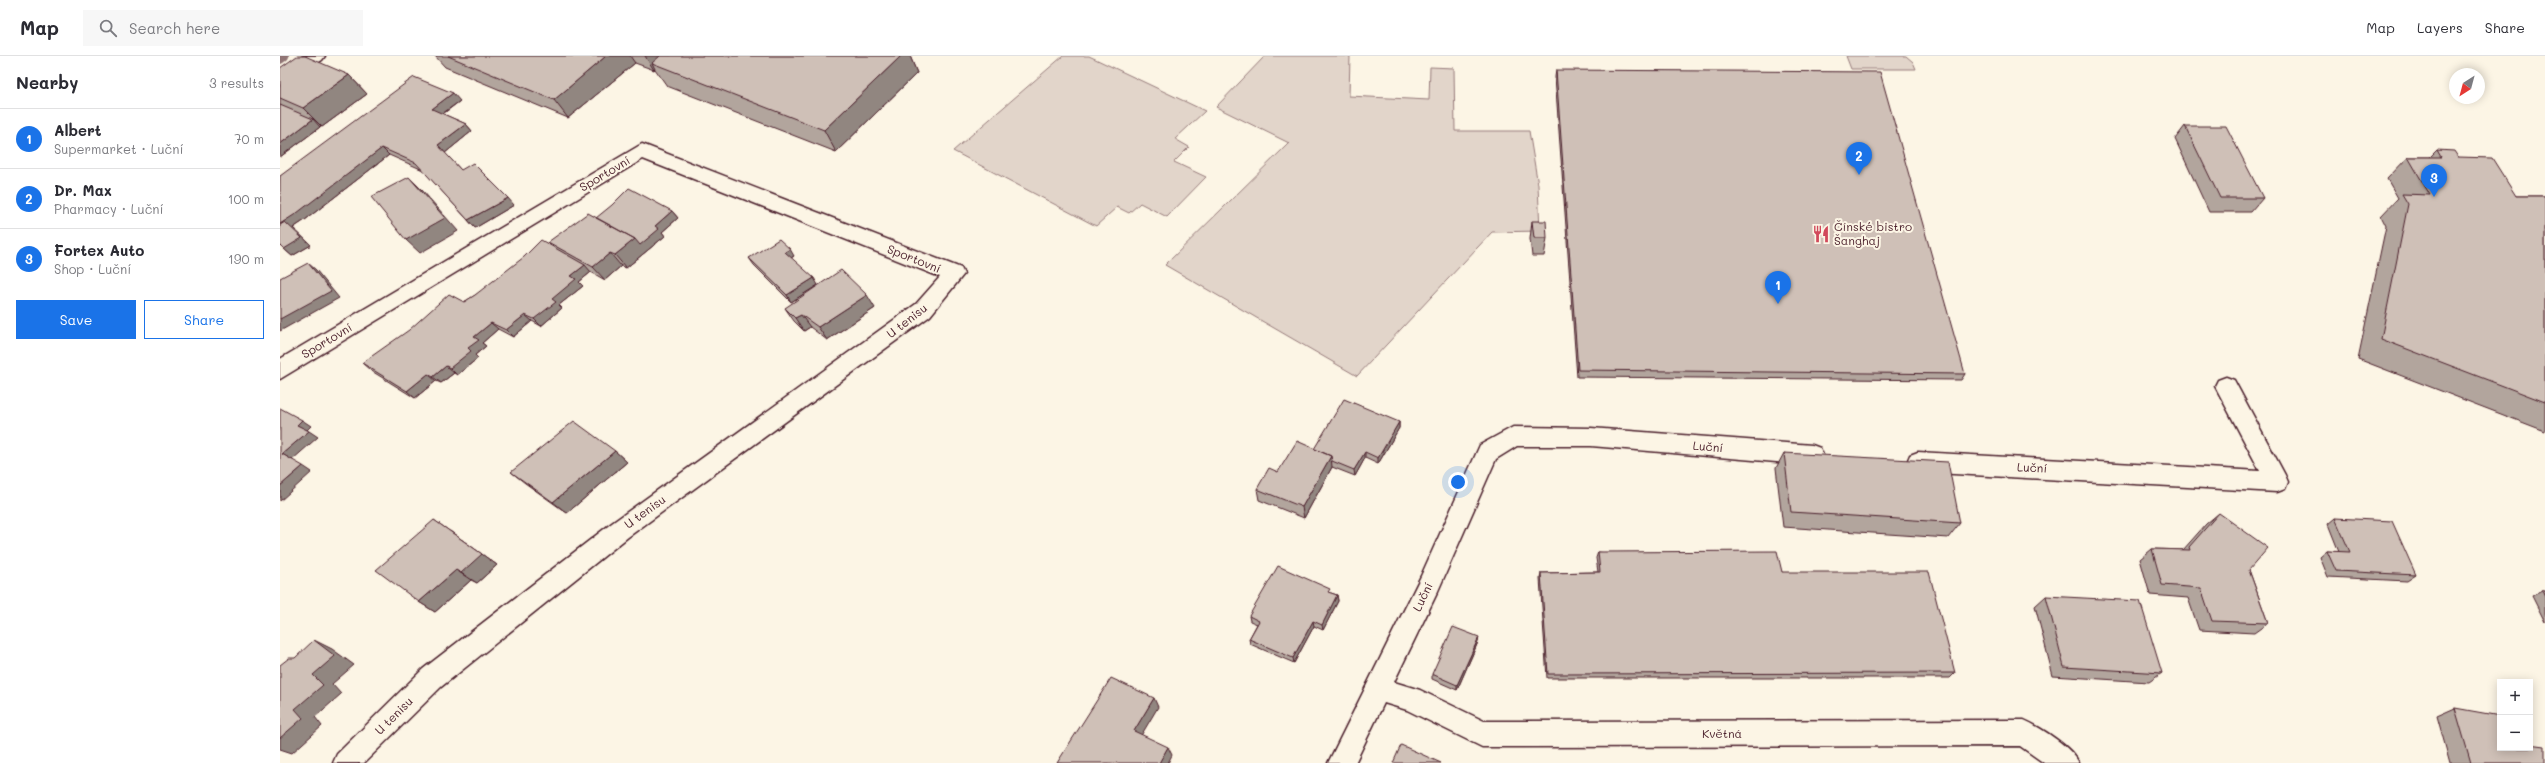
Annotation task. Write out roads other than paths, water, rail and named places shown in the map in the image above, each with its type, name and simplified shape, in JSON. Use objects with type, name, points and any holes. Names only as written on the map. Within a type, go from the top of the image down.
[{"type":"street","points":[[280,80],[316,56]]},
{"type":"street","name":"Sportovní","points":[[280,370],[642,151],[954,274]]},
{"type":"street","name":"U tenisu","points":[[346,763],[432,678],[620,530],[923,310],[954,274]]},
{"type":"street","name":"Luční","points":[[1900,460],[2277,482],[2226,386]]},
{"type":"street","name":"Luční","points":[[1341,763],[1430,583],[1488,452],[1513,436],[1591,437],[1830,456]]},
{"type":"street","name":"Květná","points":[[1377,689],[1411,699],[1482,734],[2024,733],[2066,763]]},
{"type":"waterway","points":[[280,59],[284,56]]},
{"type":"place","name":"Dr. Max","points":[[1859,175]]},
{"type":"place","name":"Fortex Auto","points":[[2434,197]]},
{"type":"place","name":"Čínské bistro Šanghaj","points":[[1821,234]]},
{"type":"place","name":"Albert","points":[[1778,304]]}]
